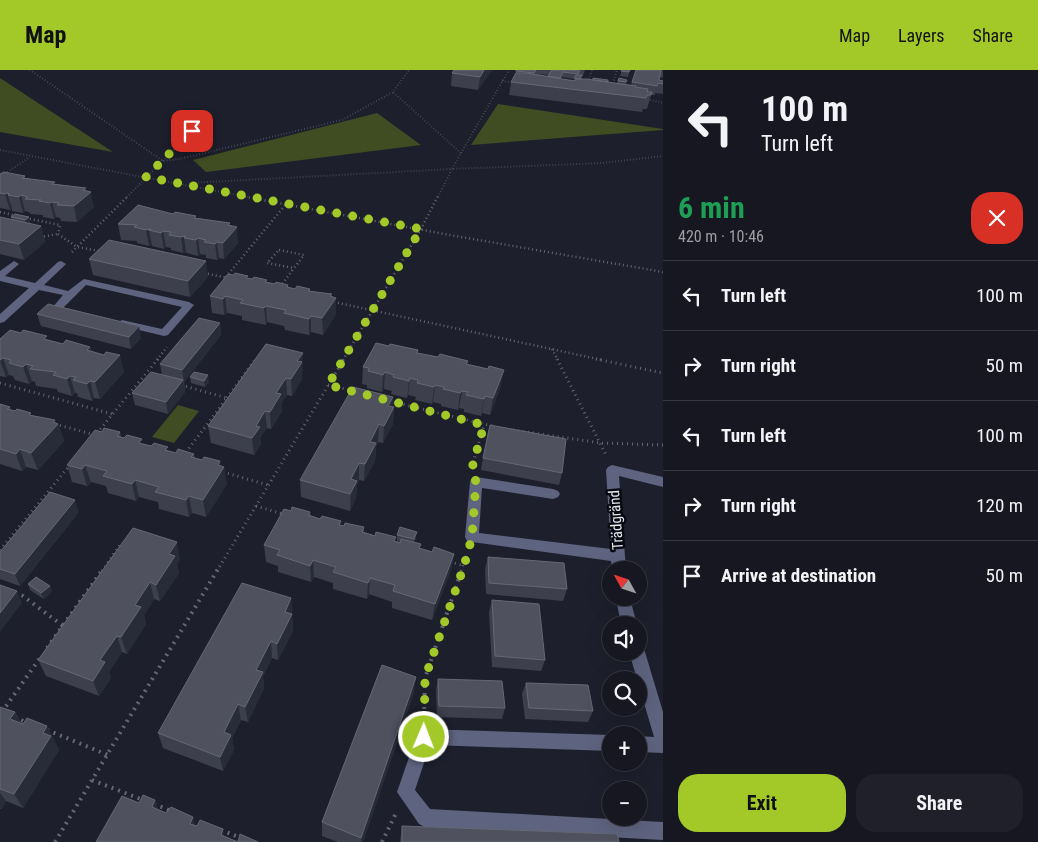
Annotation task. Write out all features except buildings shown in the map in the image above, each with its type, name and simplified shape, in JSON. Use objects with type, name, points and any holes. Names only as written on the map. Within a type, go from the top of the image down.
[{"type":"street","points":[[0,261],[14,264],[0,277]]},
{"type":"street","points":[[0,320],[61,264]]},
{"type":"street","points":[[0,277],[70,294]]},
{"type":"street","points":[[66,310],[57,308],[84,282],[189,305],[164,333],[111,320]]},
{"type":"street","points":[[612,470],[663,482]]},
{"type":"street","name":"Trädgränd","points":[[612,470],[619,561]]},
{"type":"street","points":[[553,494],[476,482],[472,537],[608,561]]},
{"type":"street","points":[[640,661],[659,716],[663,740]]},
{"type":"street","points":[[602,743],[424,737],[406,792],[425,818],[663,831]]},
{"type":"street","points":[[647,744],[663,745]]},
{"type":"path","points":[[30,70],[163,161],[179,159],[342,120],[393,92],[409,70]]},
{"type":"path","points":[[55,842],[421,229],[452,169],[509,70]]},
{"type":"path","points":[[588,90],[592,70]]},
{"type":"path","points":[[609,94],[617,70]]},
{"type":"path","points":[[502,82],[520,84]]},
{"type":"path","points":[[393,92],[461,153]]},
{"type":"path","points":[[642,98],[663,103]]},
{"type":"path","points":[[61,264],[192,131]]},
{"type":"path","points":[[0,150],[421,229],[663,272]]},
{"type":"path","points":[[184,184],[602,162],[663,156]]},
{"type":"path","points":[[0,177],[30,157]]},
{"type":"path","points":[[219,285],[286,204]]},
{"type":"path","points":[[0,212],[17,216]]},
{"type":"path","points":[[26,218],[60,225],[58,234]]},
{"type":"path","points":[[34,236],[43,238],[58,234],[77,246],[105,252]]},
{"type":"path","points":[[287,291],[278,289],[304,255],[279,250],[267,263],[294,268]]},
{"type":"path","points":[[198,272],[234,279]]},
{"type":"path","points":[[334,302],[663,373]]},
{"type":"path","points":[[89,443],[170,345]]},
{"type":"path","points":[[551,348],[601,443],[612,470]]},
{"type":"path","points":[[180,460],[254,361]]},
{"type":"path","points":[[145,375],[154,377]]},
{"type":"path","points":[[172,382],[227,398]]},
{"type":"path","points":[[0,383],[112,414]]},
{"type":"path","points":[[328,385],[356,392]]},
{"type":"path","points":[[383,399],[494,427]]},
{"type":"path","points":[[48,422],[104,438]]},
{"type":"path","points":[[476,482],[472,468],[484,425]]},
{"type":"path","points":[[503,428],[601,443],[663,445]]},
{"type":"path","points":[[0,550],[76,458]]},
{"type":"path","points":[[216,470],[268,484]]},
{"type":"path","points":[[256,506],[293,517]]},
{"type":"path","points":[[424,737],[425,678],[464,566],[472,537]]},
{"type":"path","points":[[46,649],[122,542]]},
{"type":"path","points":[[445,560],[464,566]]},
{"type":"path","points":[[8,591],[23,596],[63,626]]},
{"type":"path","points":[[41,657],[1,712],[108,755]]},
{"type":"path","points":[[92,780],[180,815]]},
{"type":"path","points":[[382,842],[406,792]]},
{"type":"path","points":[[216,828],[251,842]]},
{"type":"green space","points":[[0,78],[113,152],[0,132]]},
{"type":"green space","points":[[498,104],[663,129],[663,130],[471,145]]},
{"type":"green space","points":[[377,113],[421,145],[206,172],[193,160]]},
{"type":"green space","points":[[178,405],[199,411],[174,443],[152,437]]},
{"type":"route","points":[[192,131],[146,177],[421,229],[328,385],[484,425],[472,468],[476,482],[472,537],[464,566],[425,678],[424,737]]}]
